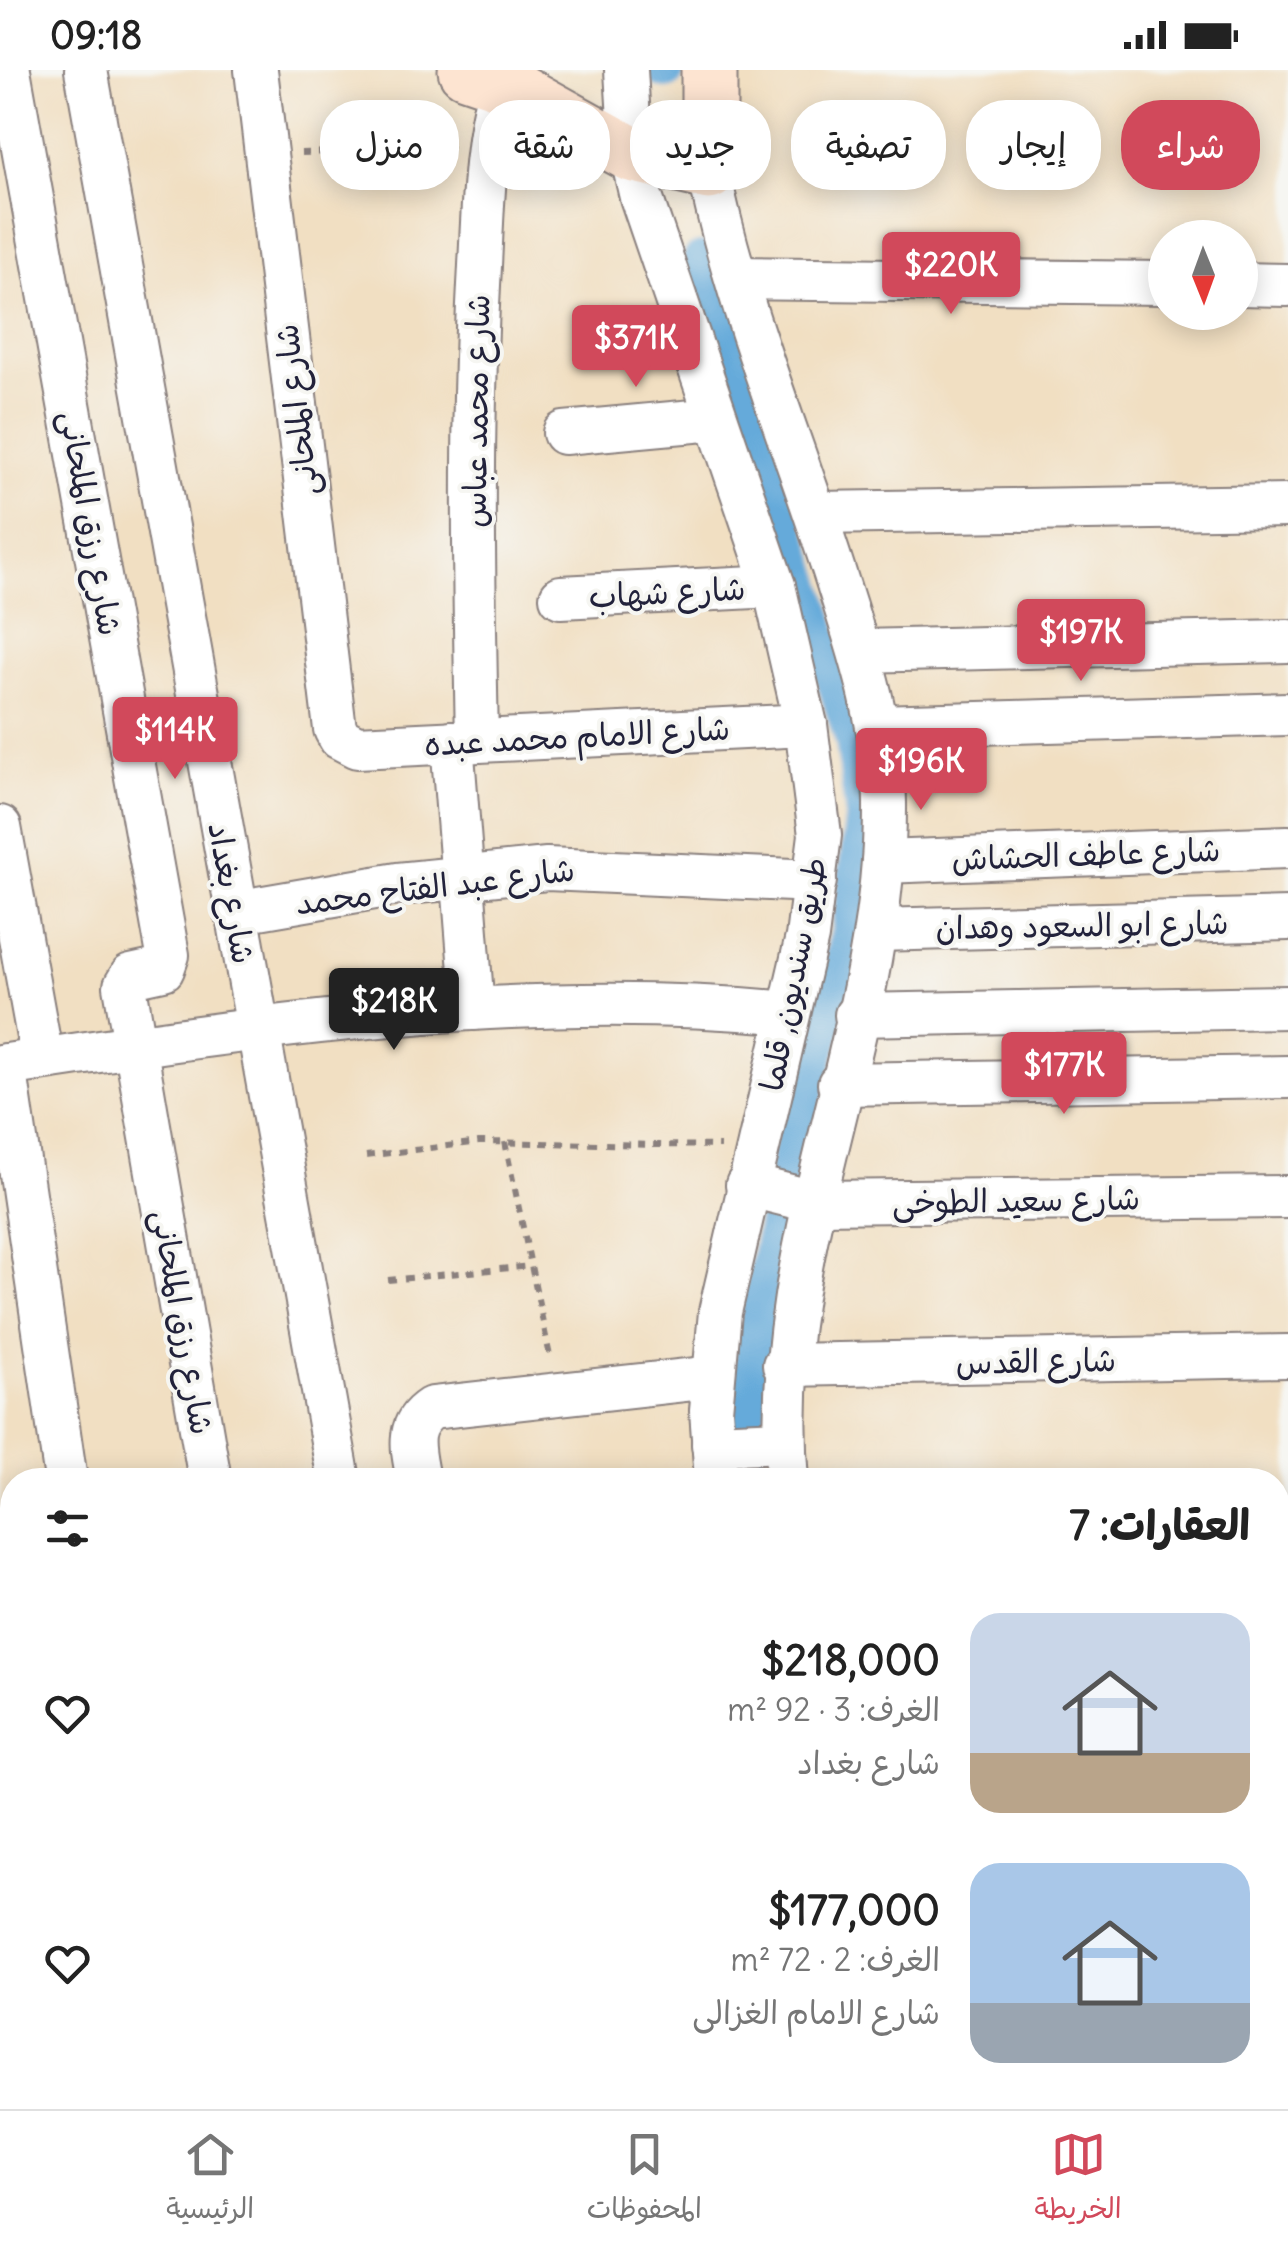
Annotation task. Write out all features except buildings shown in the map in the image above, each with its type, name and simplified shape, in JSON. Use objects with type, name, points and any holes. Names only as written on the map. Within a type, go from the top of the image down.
[{"type":"street","name":"شارع رزق الملحانى","points":[[9,70],[168,956],[163,969],[131,976],[126,982],[208,1468]]},
{"type":"street","name":"شارع بغداد","points":[[86,70],[337,1468]]},
{"type":"street","name":"شارع الملحانى","points":[[256,70],[335,729],[348,744]]},
{"type":"street","name":"طريق سنديون, قلما","points":[[626,70],[630,126]]},
{"type":"street","name":"طريق سنديون, قلما","points":[[708,70],[708,100]]},
{"type":"street","points":[[484,76],[630,153]]},
{"type":"street","name":"شارع محمد عباس","points":[[473,1009],[462,876],[484,190]]},
{"type":"street","name":"طريق سنديون, قلما","points":[[643,190],[774,586],[806,724],[820,835],[788,1014],[728,1264],[713,1377],[714,1462]]},
{"type":"street","name":"طريق سنديون, قلما","points":[[714,190],[738,278],[860,651],[877,726],[885,799],[884,862],[876,930],[814,1202],[784,1365],[786,1460]]},
{"type":"street","points":[[738,278],[1148,283]]},
{"type":"street","points":[[1258,284],[1288,285]]},
{"type":"street","points":[[564,433],[716,419]]},
{"type":"street","points":[[816,513],[1288,506]]},
{"type":"street","name":"شارع شهاب","points":[[561,597],[774,586]]},
{"type":"street","points":[[860,651],[1288,642]]},
{"type":"street","points":[[877,726],[1288,714]]},
{"type":"street","name":"شارع الامام محمد عبده","points":[[348,744],[464,742],[806,724]]},
{"type":"street","points":[[0,827],[16,1063],[65,1468]]},
{"type":"street","name":"شارع عاطف الحشاش","points":[[884,862],[1288,847]]},
{"type":"street","name":"شارع عبد الفتاح محمد","points":[[235,912],[462,876],[590,868],[815,880]]},
{"type":"street","name":"شارع ابو السعود وهدان","points":[[876,930],[1288,919]]},
{"type":"street","points":[[16,1063],[256,1029],[473,1009],[633,1002],[788,1014]]},
{"type":"street","points":[[856,1015],[1288,1007]]},
{"type":"street","points":[[839,1084],[1288,1077]]},
{"type":"street","name":"شارع سعيد الطوخى","points":[[752,1166],[814,1202],[1288,1197]]},
{"type":"street","name":"شارع القدس","points":[[784,1365],[1288,1356]]},
{"type":"street","points":[[416,1468],[412,1434],[421,1415],[432,1408],[713,1377]]},
{"type":"street","points":[[714,1462],[786,1460]]},
{"type":"path","points":[[264,154],[479,148]]},
{"type":"path","points":[[366,1156],[446,1143],[505,1142],[752,1166]]},
{"type":"path","points":[[505,1142],[558,1392]]},
{"type":"path","points":[[388,1280],[531,1266]]},
{"type":"waterway","points":[[701,261],[854,740],[864,814],[850,932],[794,1135],[754,1339],[746,1468]]}]
